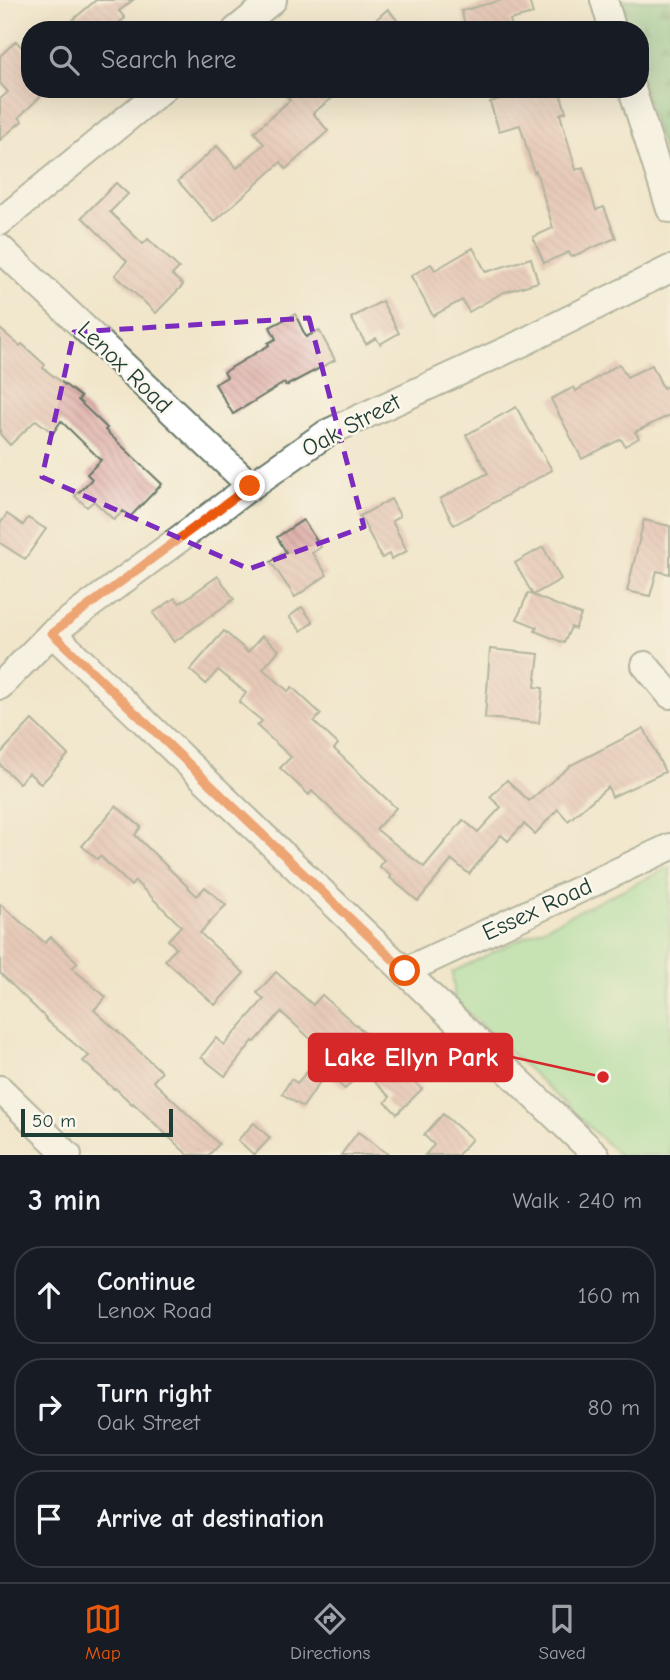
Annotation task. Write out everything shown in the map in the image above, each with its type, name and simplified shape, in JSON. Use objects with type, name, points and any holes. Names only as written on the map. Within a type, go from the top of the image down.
[{"type":"street","points":[[247,21],[272,0]]},
{"type":"street","points":[[604,0],[610,21]]},
{"type":"street","points":[[0,222],[152,98]]},
{"type":"street","points":[[635,98],[670,209]]},
{"type":"street","name":"Lenox Road","points":[[0,248],[250,486]]},
{"type":"street","name":"Oak Street","points":[[0,686],[52,633],[250,486],[327,433],[520,344],[670,269]]},
{"type":"street","points":[[52,633],[596,1155]]},
{"type":"street","points":[[645,665],[670,695]]},
{"type":"street","name":"Essex Road","points":[[405,971],[670,847]]},
{"type":"street","points":[[0,1090],[68,1155]]},
{"type":"highlighted area","points":[[309,318],[364,527],[249,569],[42,477],[74,332]]},
{"type":"green space","points":[[615,0],[670,0],[670,173],[646,98],[649,98],[649,21],[622,21]]},
{"type":"green space","points":[[670,867],[670,1155],[619,1155],[455,1000],[452,972]]},
{"type":"building","points":[[96,0],[133,0],[119,11],[125,18],[121,21],[72,21]]},
{"type":"building","points":[[502,0],[529,0],[533,14],[510,21],[464,21],[461,11]]},
{"type":"building","points":[[388,9],[398,21],[374,21]]},
{"type":"building","points":[[16,41],[21,46],[21,98],[39,98],[19,117],[22,121],[0,140],[0,99],[8,92],[0,83],[0,56]]},
{"type":"building","points":[[288,98],[332,98],[313,113],[328,131],[286,169],[281,162],[214,222],[178,181],[217,146],[237,168],[264,144],[254,132],[290,100]]},
{"type":"building","points":[[504,98],[562,98],[566,112],[560,114],[576,170],[583,167],[596,210],[604,207],[616,238],[571,257],[569,252],[544,263],[533,237],[553,228],[536,171],[534,172],[520,125],[499,131],[490,102]]},
{"type":"building","points":[[116,183],[128,194],[110,212],[143,244],[148,239],[179,268],[172,275],[183,285],[156,313],[115,275],[127,261],[82,217]]},
{"type":"building","points":[[473,248],[486,272],[531,258],[538,282],[502,293],[469,312],[462,300],[433,316],[411,276],[431,264],[435,270]]},
{"type":"building","points":[[382,301],[399,333],[380,344],[376,338],[366,344],[351,318]]},
{"type":"building","points":[[295,314],[306,337],[319,330],[335,360],[286,386],[284,383],[233,414],[215,384],[227,377],[224,372],[276,339],[270,327]]},
{"type":"building","points":[[0,329],[20,346],[22,344],[45,365],[43,368],[81,397],[78,400],[107,428],[105,430],[162,484],[130,517],[123,511],[114,520],[94,501],[87,507],[75,496],[92,479],[87,474],[101,460],[61,421],[53,433],[36,420],[10,445],[0,434]]},
{"type":"building","points":[[619,364],[627,377],[652,365],[663,388],[670,385],[670,415],[635,432],[639,438],[625,446],[621,439],[582,459],[551,399],[574,387],[576,391]]},
{"type":"building","points":[[516,407],[552,470],[454,525],[440,499],[488,473],[466,435]]},
{"type":"building","points":[[391,499],[400,516],[392,521],[407,551],[391,559],[389,554],[382,558],[360,516]]},
{"type":"building","points":[[7,514],[23,525],[28,518],[46,529],[25,559],[0,543],[0,524]]},
{"type":"building","points":[[303,520],[321,547],[312,553],[327,575],[295,597],[271,562],[286,552],[277,537]]},
{"type":"building","points":[[644,520],[670,526],[670,574],[657,571],[650,596],[627,591]]},
{"type":"building","points":[[543,547],[561,579],[533,595],[515,563]]},
{"type":"building","points":[[218,576],[234,599],[174,642],[153,613],[175,598],[180,603]]},
{"type":"building","points":[[528,593],[581,615],[575,629],[571,627],[564,643],[535,631],[537,627],[517,619]]},
{"type":"building","points":[[302,607],[313,622],[301,631],[289,617]]},
{"type":"building","points":[[224,631],[248,652],[262,636],[279,650],[263,669],[288,691],[292,687],[321,714],[314,722],[338,744],[334,749],[396,808],[376,829],[424,867],[463,820],[478,832],[501,807],[490,797],[507,780],[529,801],[571,765],[644,728],[665,772],[612,797],[608,787],[568,821],[558,809],[535,834],[524,824],[508,841],[501,835],[469,874],[452,860],[418,901],[379,866],[384,860],[312,791],[309,795],[280,768],[291,757],[257,726],[262,721],[239,702],[246,693],[218,670],[206,684],[190,670]]},
{"type":"building","points":[[490,649],[539,654],[535,687],[543,688],[539,723],[485,718]]},
{"type":"building","points":[[32,720],[68,755],[41,784],[29,773],[19,783],[0,765],[0,754]]},
{"type":"building","points":[[116,806],[141,827],[135,835],[197,896],[205,887],[226,905],[200,933],[244,973],[215,1005],[165,960],[176,948],[168,940],[181,926],[135,881],[131,886],[100,856],[97,859],[82,846]]},
{"type":"building","points":[[0,904],[45,943],[51,937],[78,963],[72,968],[106,997],[94,1010],[162,1072],[153,1081],[219,1144],[209,1155],[188,1155],[83,1061],[89,1056],[45,1019],[0,973]]},
{"type":"building","points":[[276,972],[313,1005],[322,995],[382,1048],[422,1089],[397,1114],[385,1102],[390,1097],[362,1070],[345,1089],[326,1073],[303,1107],[282,1094],[291,1079],[297,1083],[325,1052],[281,1012],[225,1076],[201,1057],[216,1038],[224,1045],[264,999],[257,993]]},
{"type":"building","points":[[443,1114],[472,1139],[458,1155],[425,1155],[434,1145],[424,1135]]},
{"type":"building","points":[[254,1123],[270,1138],[254,1155],[238,1140]]},
{"type":"building","points":[[358,1132],[389,1155],[341,1155]]},
{"type":"place","name":"Lake Ellyn Park","points":[[603,1077]]},
{"type":"route","points":[[250,486],[52,633],[405,971]]}]
